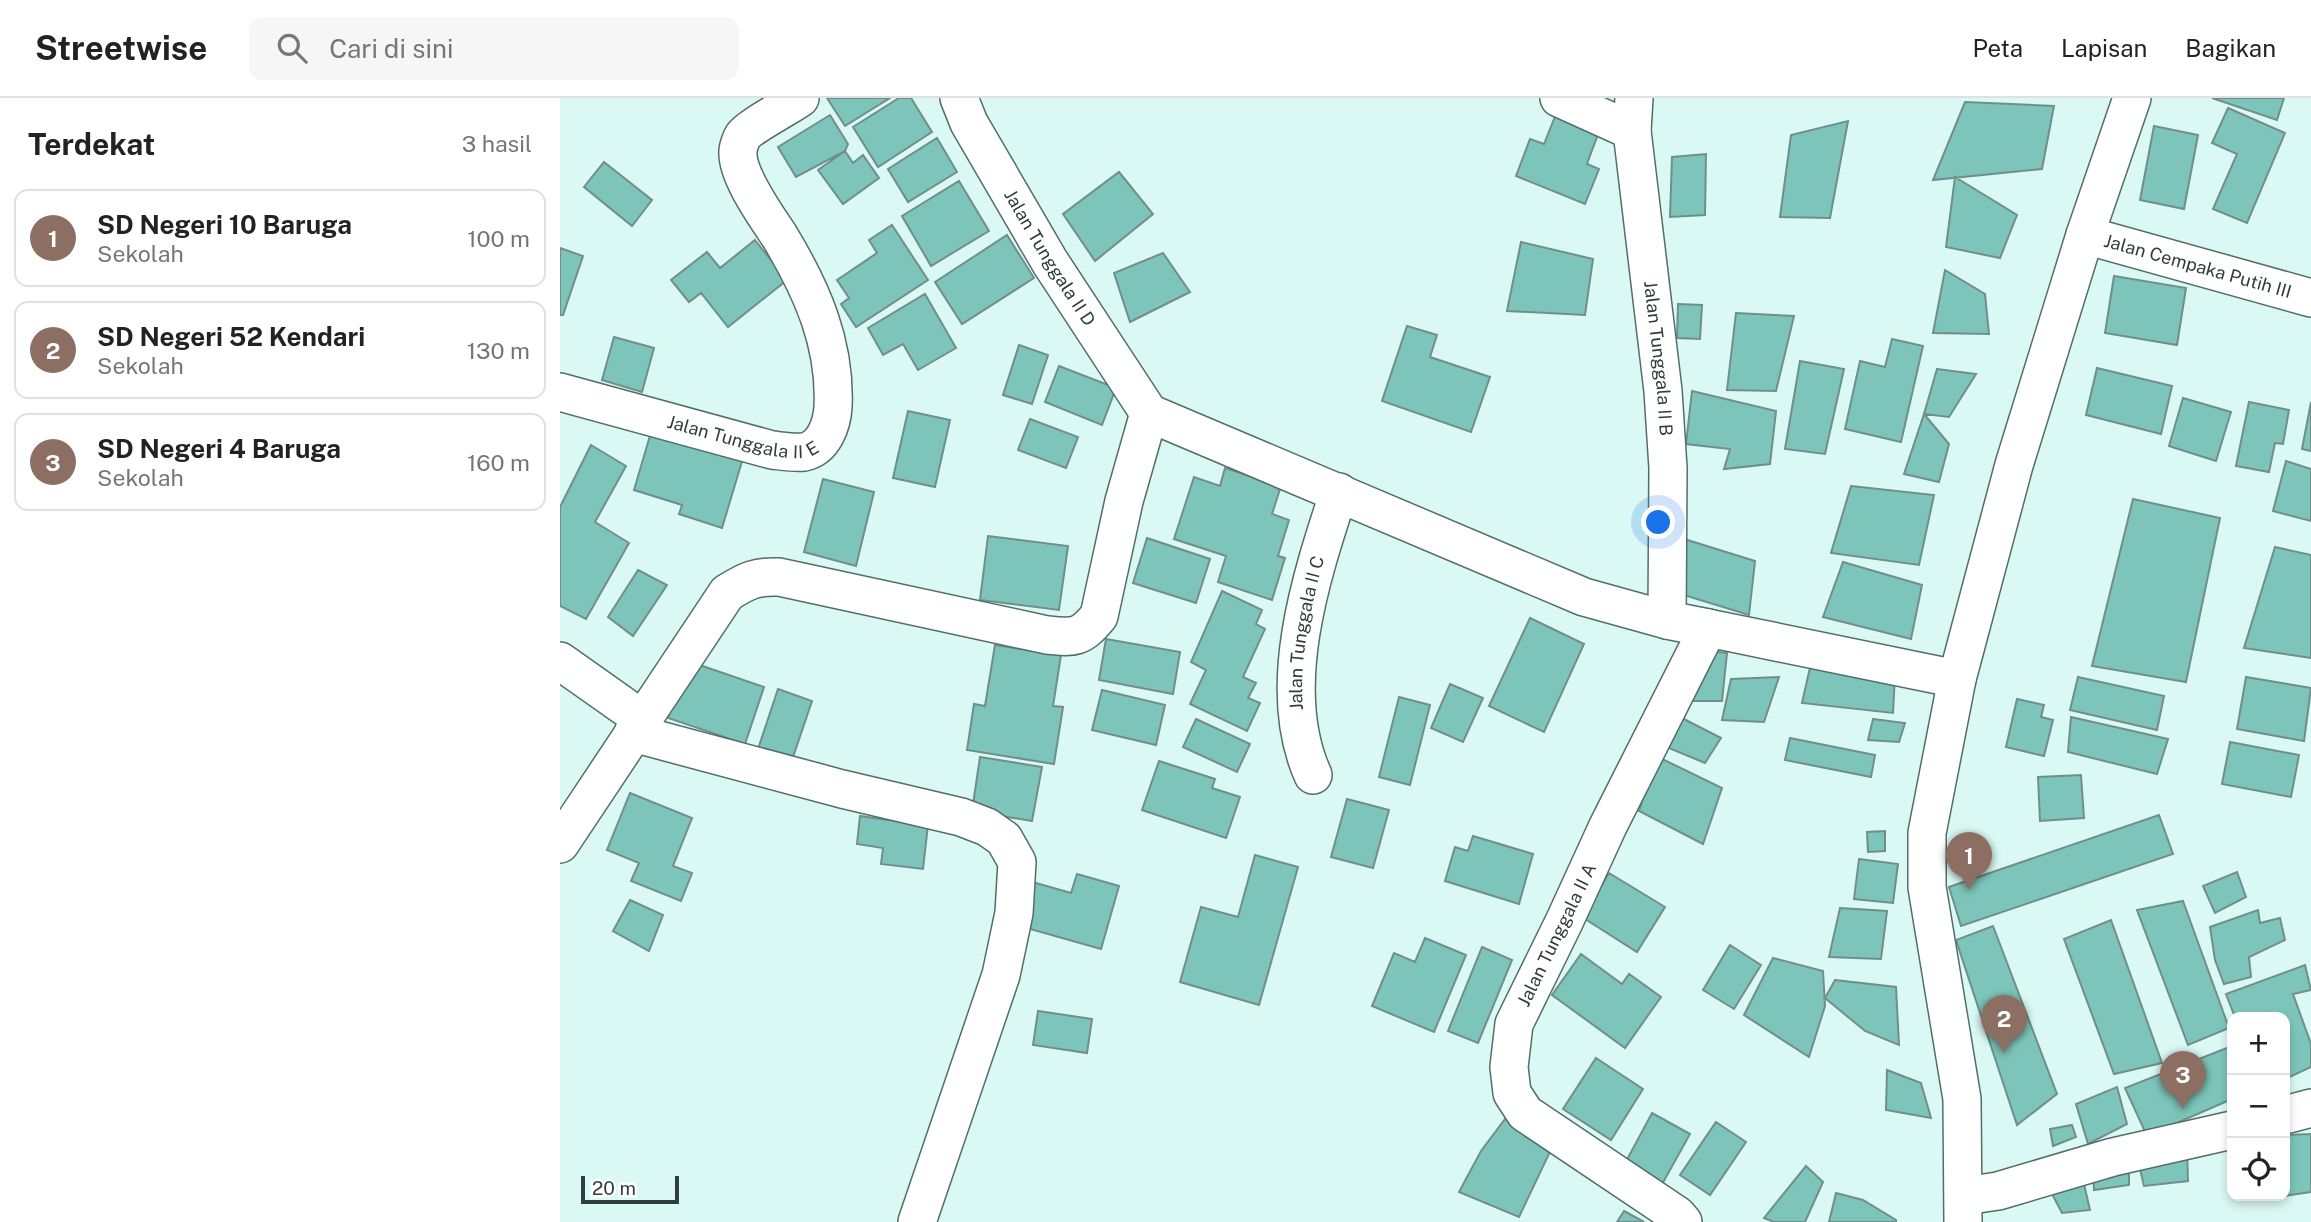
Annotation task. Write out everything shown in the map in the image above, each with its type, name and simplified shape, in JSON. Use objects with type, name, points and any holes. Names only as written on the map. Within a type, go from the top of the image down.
[{"type":"street","name":"Jalan Tunggala II E","points":[[560,391],[772,450],[805,452],[819,445],[832,421],[835,378],[821,318],[780,238],[752,194],[737,152],[743,135],[800,98]]},
{"type":"street","name":"Jalan Tunggala II D","points":[[959,98],[969,123],[1050,262],[1149,413]]},
{"type":"street","points":[[1559,98],[1633,114]]},
{"type":"street","points":[[2133,98],[2085,235],[2014,465],[1957,679],[1927,833],[1927,887],[1962,1099],[1964,1209],[1998,1191],[2113,1157],[2227,1131]]},
{"type":"street","name":"Jalan Tunggala II B","points":[[1633,114],[1663,391],[1668,468],[1667,620]]},
{"type":"street","name":"Jalan Cempaka Putih III","points":[[2085,235],[2311,298]]},
{"type":"street","points":[[560,844],[727,593],[761,576],[803,582],[1047,635],[1073,638],[1087,630],[1100,616],[1124,501],[1149,413],[1584,597],[1667,620],[1957,679]]},
{"type":"street","name":"Jalan Tunggala II C","points":[[1313,775],[1303,753],[1295,699],[1301,638],[1321,548],[1339,492]]},
{"type":"street","name":"Jalan Tunggala II A","points":[[1684,1222],[1525,1113],[1512,1093],[1509,1067],[1514,1024],[1608,826],[1708,628]]},
{"type":"street","points":[[560,661],[637,726],[842,789],[961,817],[987,827],[1003,839],[1017,862],[1014,913],[1001,975],[917,1222]]},
{"type":"street","points":[[2290,1114],[2311,1108]]},
{"type":"building","points":[[827,98],[890,98],[845,126]]},
{"type":"building","points":[[899,98],[911,98],[932,132],[878,167],[853,127]]},
{"type":"building","points":[[2212,98],[2284,98],[2277,120]]},
{"type":"building","points":[[1965,102],[2054,106],[2042,169],[1933,180]]},
{"type":"building","points":[[2228,108],[2285,133],[2247,223],[2213,209],[2237,154],[2212,143]]},
{"type":"building","points":[[1558,109],[1601,126],[1587,164],[1599,169],[1585,204],[1516,176],[1530,139],[1544,144]]},
{"type":"building","points":[[830,115],[848,144],[845,151],[796,177],[778,147]]},
{"type":"building","points":[[1848,121],[1830,218],[1780,217],[1791,135]]},
{"type":"building","points":[[2154,126],[2198,135],[2184,209],[2140,200]]},
{"type":"building","points":[[937,138],[957,172],[908,202],[888,169]]},
{"type":"building","points":[[845,151],[853,163],[863,155],[879,178],[843,204],[818,170]]},
{"type":"building","points":[[1706,154],[1705,215],[1670,217],[1672,157]]},
{"type":"building","points":[[604,162],[652,200],[632,226],[584,187]]},
{"type":"building","points":[[1119,172],[1153,214],[1095,261],[1063,214]]},
{"type":"building","points":[[1955,177],[2017,215],[2000,258],[1946,247]]},
{"type":"building","points":[[959,181],[989,231],[931,266],[902,216]]},
{"type":"building","points":[[892,225],[928,280],[856,327],[841,304],[849,298],[837,280],[877,253],[869,240]]},
{"type":"building","points":[[1007,235],[1034,278],[962,324],[935,282]]},
{"type":"building","points":[[755,240],[787,280],[728,327],[701,293],[689,302],[671,280],[707,252],[720,268]]},
{"type":"building","points":[[1521,242],[1593,259],[1585,315],[1507,311]]},
{"type":"building","points":[[560,248],[583,256],[563,315],[560,315]]},
{"type":"building","points":[[1163,253],[1190,292],[1130,322],[1114,273]]},
{"type":"building","points":[[1945,270],[1985,294],[1989,334],[1933,333]]},
{"type":"building","points":[[2114,276],[2186,288],[2177,345],[2105,333]]},
{"type":"building","points":[[925,294],[956,348],[918,370],[903,344],[883,355],[868,328]]},
{"type":"building","points":[[1678,304],[1702,305],[1700,339],[1677,338]]},
{"type":"building","points":[[1736,313],[1794,316],[1776,391],[1727,390]]},
{"type":"building","points":[[1407,326],[1437,335],[1430,357],[1490,377],[1471,432],[1382,401]]},
{"type":"building","points":[[614,337],[654,348],[642,392],[602,380]]},
{"type":"building","points":[[1892,339],[1923,346],[1901,442],[1845,429],[1860,361],[1885,367]]},
{"type":"building","points":[[1019,345],[1048,355],[1032,404],[1003,395]]},
{"type":"building","points":[[1800,361],[1844,369],[1825,454],[1785,449]]},
{"type":"building","points":[[1059,366],[1116,388],[1102,425],[1045,402]]},
{"type":"building","points":[[2097,368],[2172,386],[2161,434],[2086,415]]},
{"type":"building","points":[[1937,369],[1976,374],[1949,417],[1924,414]]},
{"type":"building","points":[[1692,391],[1776,411],[1770,464],[1724,469],[1730,449],[1686,444]]},
{"type":"building","points":[[2183,398],[2231,412],[2216,461],[2169,446]]},
{"type":"building","points":[[2249,402],[2289,410],[2283,444],[2275,443],[2269,472],[2236,466]]},
{"type":"building","points":[[2311,402],[2311,451],[2302,449]]},
{"type":"building","points":[[908,411],[950,420],[935,487],[893,478]]},
{"type":"building","points":[[1924,414],[1949,444],[1939,482],[1904,474]]},
{"type":"building","points":[[1030,419],[1078,437],[1066,468],[1018,450]]},
{"type":"building","points":[[652,429],[743,458],[722,528],[679,514],[682,505],[634,490]]},
{"type":"building","points":[[591,445],[626,466],[595,522],[629,543],[586,619],[560,606],[560,507]]},
{"type":"building","points":[[2286,461],[2311,469],[2311,521],[2273,511]]},
{"type":"building","points":[[1225,468],[1281,486],[1272,514],[1289,520],[1278,556],[1285,558],[1272,600],[1218,582],[1226,556],[1174,539],[1194,477],[1220,486]]},
{"type":"building","points":[[823,479],[874,492],[856,566],[804,552]]},
{"type":"building","points":[[1851,486],[1934,495],[1919,565],[1831,553]]},
{"type":"building","points":[[2133,499],[2220,518],[2186,682],[2092,666]]},
{"type":"building","points":[[988,536],[1068,546],[1059,610],[980,600]]},
{"type":"building","points":[[1147,538],[1210,559],[1196,603],[1133,583]]},
{"type":"building","points":[[1681,538],[1755,561],[1749,615],[1674,592]]},
{"type":"building","points":[[2275,547],[2311,555],[2311,658],[2244,648]]},
{"type":"building","points":[[1843,562],[1922,585],[1911,639],[1823,617]]},
{"type":"building","points":[[638,570],[667,585],[633,636],[608,617]]},
{"type":"building","points":[[1222,591],[1262,610],[1256,624],[1265,629],[1243,677],[1256,683],[1248,698],[1260,703],[1247,731],[1190,704],[1206,670],[1191,662]]},
{"type":"building","points":[[1530,618],[1584,644],[1544,732],[1489,706]]},
{"type":"building","points":[[1106,639],[1180,652],[1173,694],[1099,680]]},
{"type":"building","points":[[995,645],[1061,655],[1053,706],[1063,707],[1054,764],[967,750],[974,704],[985,706]]},
{"type":"building","points":[[1703,650],[1727,653],[1722,701],[1682,701]]},
{"type":"building","points":[[688,661],[764,687],[745,744],[668,718]]},
{"type":"building","points":[[1811,663],[1895,674],[1893,713],[1802,703]]},
{"type":"building","points":[[1779,677],[1764,722],[1722,720],[1731,679]]},
{"type":"building","points":[[2078,677],[2164,696],[2157,730],[2070,710]]},
{"type":"building","points":[[2246,677],[2311,688],[2304,741],[2237,729]]},
{"type":"building","points":[[1450,684],[1483,698],[1463,742],[1431,728]]},
{"type":"building","points":[[778,689],[812,701],[791,763],[757,752]]},
{"type":"building","points":[[1102,690],[1165,705],[1156,745],[1092,730]]},
{"type":"building","points":[[1399,697],[1430,705],[1410,785],[1379,777]]},
{"type":"building","points":[[2017,699],[2044,705],[2041,717],[2053,720],[2044,756],[2006,747]]},
{"type":"building","points":[[1674,714],[1721,738],[1705,763],[1664,746]]},
{"type":"building","points":[[2071,717],[2168,739],[2157,774],[2068,752]]},
{"type":"building","points":[[1196,719],[1250,744],[1237,772],[1183,747]]},
{"type":"building","points":[[1873,719],[1905,723],[1899,742],[1868,740]]},
{"type":"building","points":[[1790,738],[1875,755],[1871,777],[1785,760]]},
{"type":"building","points":[[2230,742],[2299,755],[2291,797],[2222,784]]},
{"type":"building","points":[[1656,756],[1722,788],[1703,844],[1639,811]]},
{"type":"building","points":[[980,757],[1042,767],[1032,821],[972,811]]},
{"type":"building","points":[[1159,761],[1215,779],[1212,788],[1240,797],[1226,838],[1142,810]]},
{"type":"building","points":[[2081,775],[2084,818],[2040,821],[2038,777]]},
{"type":"building","points":[[630,793],[692,818],[673,866],[692,873],[681,901],[631,881],[639,863],[607,850]]},
{"type":"building","points":[[1347,799],[1389,810],[1373,868],[1331,857]]},
{"type":"building","points":[[890,806],[928,825],[923,869],[881,864],[883,848],[857,844],[860,816],[888,820]]},
{"type":"building","points":[[2159,815],[2173,854],[1961,926],[1949,887]]},
{"type":"building","points":[[1885,831],[1885,851],[1868,852],[1867,832]]},
{"type":"building","points":[[1473,836],[1533,854],[1519,904],[1445,881],[1455,847],[1468,851]]},
{"type":"building","points":[[1255,855],[1298,867],[1259,1005],[1180,982],[1201,907],[1238,917]]},
{"type":"building","points":[[1859,859],[1898,864],[1893,903],[1854,899]]},
{"type":"building","points":[[2237,872],[2246,897],[2215,913],[2203,886]]},
{"type":"building","points":[[1609,873],[1665,907],[1637,952],[1582,917]]},
{"type":"building","points":[[1077,874],[1119,886],[1101,949],[1016,925],[1029,881],[1071,893]]},
{"type":"building","points":[[630,900],[663,915],[649,951],[613,931]]},
{"type":"building","points":[[2183,901],[2227,1029],[2188,1045],[2137,910]]},
{"type":"building","points":[[1840,908],[1887,911],[1881,959],[1829,957]]},
{"type":"building","points":[[2258,910],[2260,923],[2280,918],[2285,940],[2249,957],[2251,977],[2224,984],[2215,960],[2210,927]]},
{"type":"building","points":[[2111,920],[2162,1063],[2114,1074],[2064,939]]},
{"type":"building","points":[[1993,926],[2057,1094],[2017,1125],[1956,940]]},
{"type":"building","points":[[1425,938],[1466,955],[1434,1032],[1372,1006],[1394,953],[1415,962]]},
{"type":"building","points":[[1730,945],[1761,965],[1734,1009],[1703,990]]},
{"type":"building","points":[[1482,947],[1512,960],[1478,1043],[1448,1031]]},
{"type":"building","points":[[1581,954],[1622,984],[1629,974],[1661,997],[1625,1048],[1552,995]]},
{"type":"building","points":[[1773,958],[1823,971],[1825,1006],[1809,1057],[1744,1015]]},
{"type":"building","points":[[2305,965],[2311,990],[2293,994],[2311,1044],[2311,1067],[2290,1077],[2290,1012],[2233,1012],[2226,994]]},
{"type":"building","points":[[1835,980],[1896,987],[1899,1045],[1865,1031],[1825,998]]},
{"type":"building","points":[[1038,1011],[1092,1019],[1087,1053],[1033,1045]]},
{"type":"building","points":[[2227,1048],[2227,1101],[2147,1136],[2125,1088]]},
{"type":"building","points":[[1596,1058],[1643,1089],[1611,1140],[1563,1109]]},
{"type":"building","points":[[1887,1070],[1921,1083],[1931,1118],[1886,1110]]},
{"type":"building","points":[[2117,1087],[2127,1124],[2088,1144],[2076,1104]]},
{"type":"building","points":[[1652,1113],[1690,1134],[1660,1188],[1623,1167]]},
{"type":"building","points":[[1508,1115],[1556,1139],[1519,1217],[1459,1192],[1481,1151]]},
{"type":"building","points":[[1716,1122],[1746,1142],[1710,1195],[1680,1175]]},
{"type":"building","points":[[2072,1125],[2076,1137],[2053,1146],[2050,1129]]},
{"type":"building","points":[[2311,1134],[2311,1192],[2290,1195],[2290,1135]]},
{"type":"building","points":[[2187,1147],[2188,1181],[2144,1186],[2137,1156]]},
{"type":"building","points":[[2129,1165],[2129,1185],[2094,1190],[2093,1168]]},
{"type":"building","points":[[1806,1166],[1823,1182],[1805,1222],[1774,1222],[1764,1218]]},
{"type":"building","points":[[2084,1184],[2090,1210],[2062,1213],[2052,1194]]},
{"type":"building","points":[[1836,1193],[1863,1200],[1896,1222],[1829,1222]]},
{"type":"building","points":[[1624,1211],[1644,1222],[1617,1222]]},
{"type":"place","name":"SD Negeri 10 Baruga","points":[[1969,890]]},
{"type":"place","name":"SD Negeri 52 Kendari","points":[[2004,1053]]},
{"type":"place","name":"SD Negeri 4 Baruga","points":[[2183,1109]]}]
